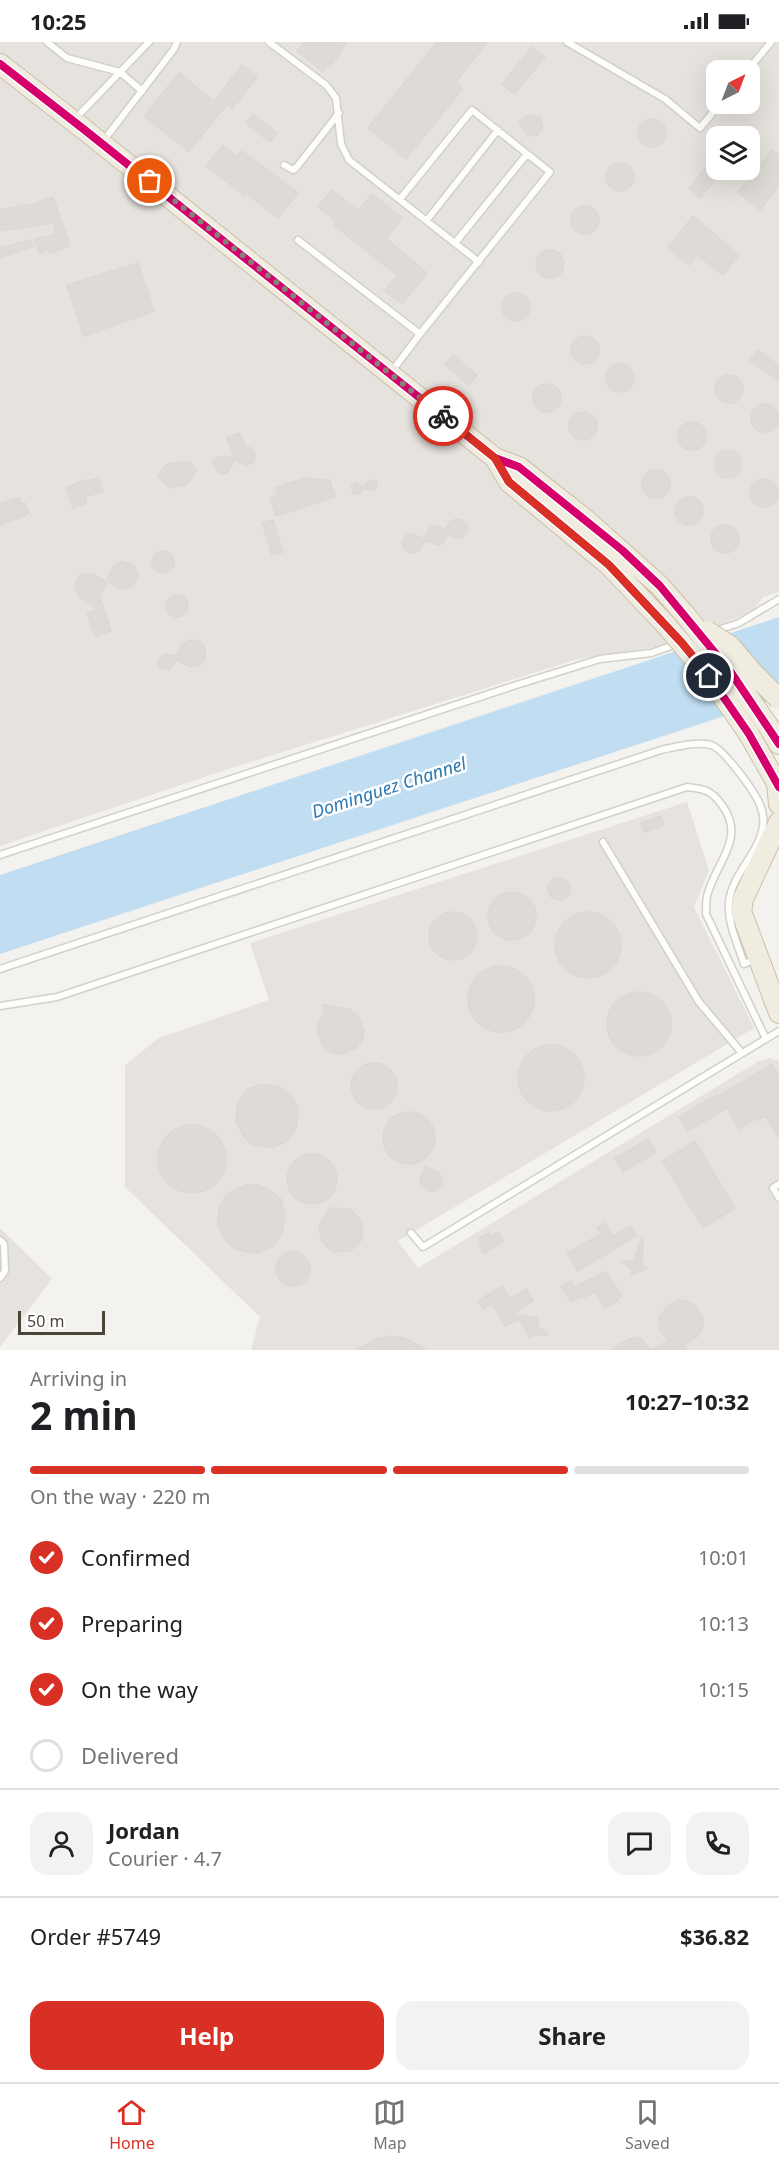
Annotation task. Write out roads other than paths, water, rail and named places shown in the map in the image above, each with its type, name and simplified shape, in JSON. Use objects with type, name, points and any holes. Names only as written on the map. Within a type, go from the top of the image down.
[{"type":"highway","points":[[0,64],[495,458],[519,467],[557,508],[579,527],[660,586],[730,670],[774,736]]},
{"type":"highway","points":[[579,527],[609,565],[666,625],[709,676],[749,734],[778,785],[779,804]]},
{"type":"highway","points":[[687,617],[730,646],[779,699]]},
{"type":"highway","points":[[779,822],[743,899],[741,911],[779,1013]]},
{"type":"highway","points":[[755,874],[766,866],[779,865]]},
{"type":"lane","points":[[47,42],[67,58],[120,72],[142,91]]},
{"type":"lane","points":[[74,121],[149,42]]},
{"type":"lane","points":[[102,143],[177,42]]},
{"type":"lane","points":[[567,42],[665,99],[700,128],[712,114]]},
{"type":"lane","points":[[756,60],[771,42]]},
{"type":"lane","points":[[271,43],[326,85],[336,98],[341,144],[349,160],[479,262]]},
{"type":"lane","points":[[390,374],[550,172],[472,110],[400,200]]},
{"type":"lane","points":[[284,165],[293,170],[296,168],[339,113]]},
{"type":"lane","points":[[427,220],[498,130]]},
{"type":"lane","points":[[455,243],[527,154]]},
{"type":"lane","points":[[298,240],[420,334]]},
{"type":"lane","points":[[695,638],[739,623],[779,599]]},
{"type":"lane","points":[[0,855],[522,683],[600,659],[651,653],[684,642]]},
{"type":"lane","points":[[0,969],[661,750],[700,744],[712,746],[723,752],[758,801],[763,813],[762,833],[735,882],[729,904],[732,927],[744,964],[758,959]]},
{"type":"lane","points":[[0,1006],[57,997],[687,787],[705,789],[717,798],[729,815],[733,832],[707,895],[706,914],[766,1039]]},
{"type":"lane","points":[[603,842],[699,1002],[742,1053]]},
{"type":"lane","points":[[411,1233],[423,1247],[779,1031]]},
{"type":"lane","points":[[779,1184],[773,1188],[779,1198]]},
{"type":"lane","points":[[0,1240],[4,1244],[5,1271],[0,1278]]},
{"type":"water","name":"Dominguez Channel","points":[[779,617],[779,698],[0,954],[0,875]]}]
